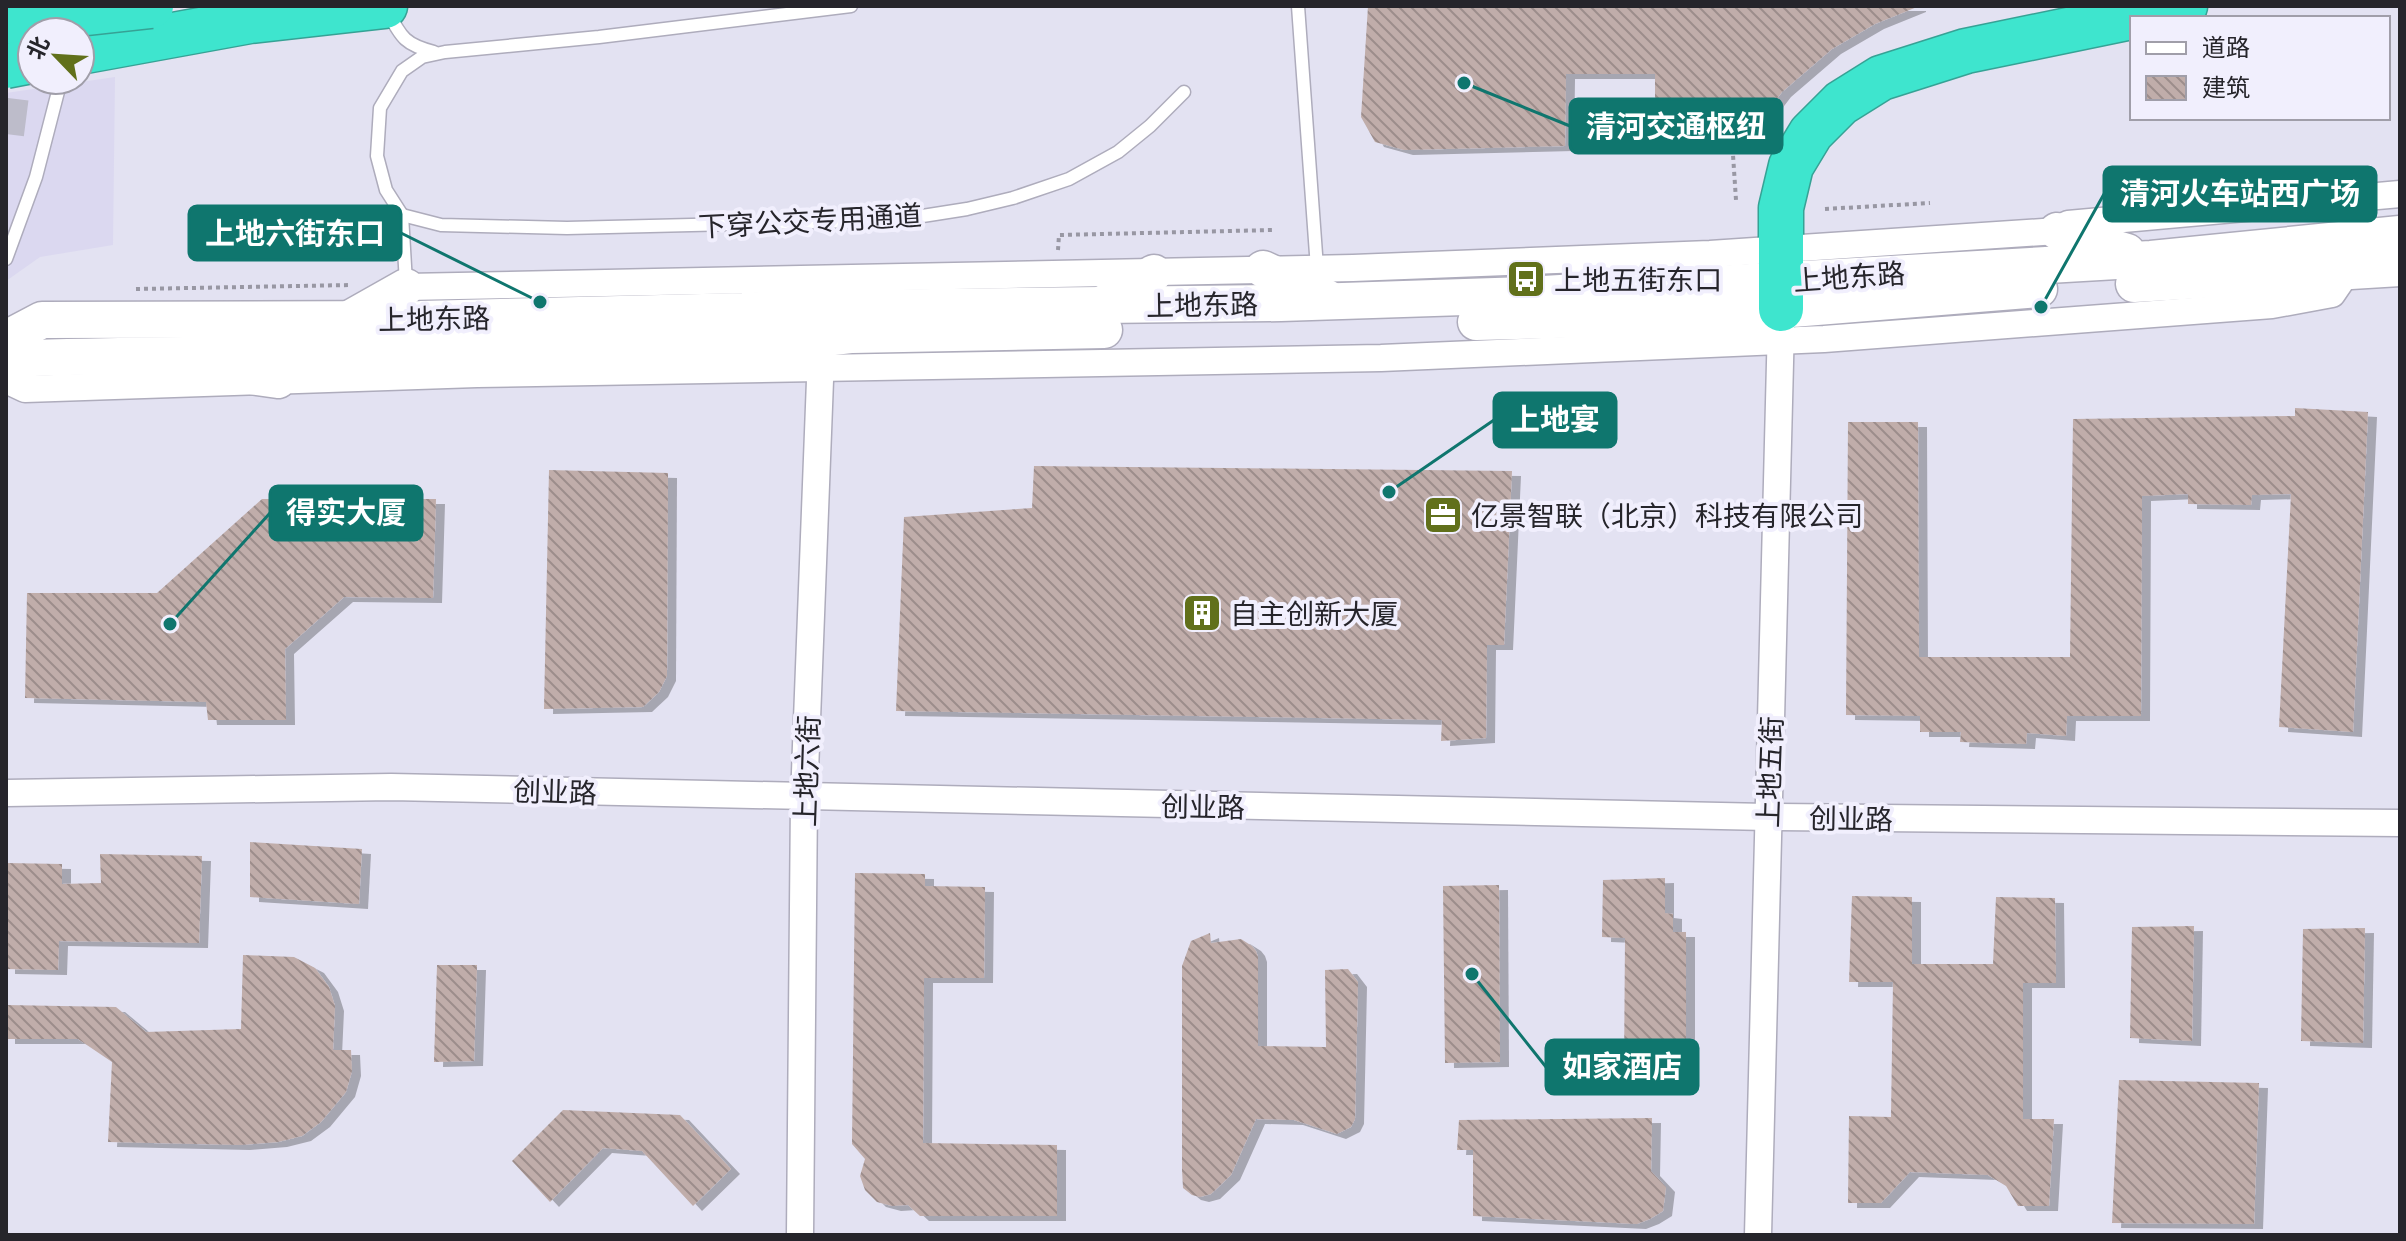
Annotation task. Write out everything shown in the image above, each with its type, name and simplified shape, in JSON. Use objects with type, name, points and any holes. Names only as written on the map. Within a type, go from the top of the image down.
[{"type":"highway","points":[[6,22],[151,6]]},
{"type":"highway","points":[[96,49],[250,21],[385,6]]},
{"type":"highway","points":[[2136,16],[2185,6]]},
{"type":"highway","points":[[1781,295],[1781,208],[1791,166],[1811,133],[1841,103],[1881,78],[1966,51],[2130,17]]},
{"type":"main road","points":[[2057,231],[2151,259]]},
{"type":"main road","name":"上地东路","points":[[6,339],[42,320],[350,318],[769,325],[821,338],[1707,316],[1781,295],[2400,234]]},
{"type":"main road","name":"上地东路","points":[[821,338],[849,308],[2038,289],[2400,268]]},
{"type":"main road","points":[[1263,269],[1336,301]]},
{"type":"main road","points":[[1101,305],[1154,273]]},
{"type":"main road","points":[[350,318],[406,287]]},
{"type":"main road","name":"上地东路","points":[[6,359],[539,344],[769,325]]},
{"type":"main road","points":[[182,353],[207,369],[278,380]]},
{"type":"street","points":[[6,380],[25,389],[278,380],[769,325],[1154,273],[1710,254],[1781,295],[2057,231],[2068,224],[2400,194]]},
{"type":"street","points":[[406,287],[769,325]]},
{"type":"street","name":"上地五街","points":[[1758,1235],[1781,295]]},
{"type":"street","name":"上地六街","points":[[800,1235],[804,798],[821,338]]},
{"type":"street","name":"创业路","points":[[6,793],[391,787],[1767,817],[2400,823]]},
{"type":"lane","points":[[385,6],[400,36],[415,47],[437,53]]},
{"type":"lane","points":[[406,287],[402,215],[386,190],[377,156],[380,108],[402,71],[422,57],[851,6]]},
{"type":"lane","points":[[1298,6],[1317,268]]},
{"type":"lane","name":"下穿公交专用通道","points":[[402,215],[441,225],[567,228],[897,220],[967,209],[1013,198],[1069,179],[1118,152],[1184,92]]},
{"type":"lane","points":[[6,259],[36,177],[57,96]]},
{"type":"path","points":[[1732,140],[1736,200]]},
{"type":"path","points":[[1825,209],[1930,203]]},
{"type":"path","points":[[1058,252],[1059,235],[1273,230]]},
{"type":"shaded area","points":[[115,77],[113,245],[40,257],[6,281],[6,93],[16,92],[16,96],[96,96],[96,80]]},
{"type":"building","points":[[1368,6],[1917,7],[1875,24],[1832,49],[1782,92],[1751,139],[1655,142],[1655,74],[1566,74],[1565,146],[1404,150],[1375,142],[1361,117]]},
{"type":"building","points":[[2295,408],[2368,412],[2353,732],[2279,727],[2291,494],[2252,495],[2251,505],[2188,504],[2188,494],[2142,496],[2141,716],[2067,716],[2066,736],[2027,733],[2026,744],[1960,742],[1961,732],[1920,732],[1920,716],[1846,715],[1848,422],[1918,422],[1919,657],[2070,657],[2073,419],[2295,416]]},
{"type":"building","name":"自主创新大厦","points":[[1034,466],[1512,471],[1504,645],[1487,645],[1486,738],[1441,741],[1442,720],[896,711],[904,517],[1032,508]]},
{"type":"building","points":[[549,470],[668,473],[667,676],[659,692],[643,707],[544,709]]},
{"type":"building","points":[[262,499],[436,499],[433,598],[344,597],[285,649],[286,720],[208,720],[206,702],[25,698],[27,593],[157,593]]},
{"type":"building","points":[[250,842],[362,849],[359,904],[250,897]]},
{"type":"building","points":[[100,854],[202,856],[199,943],[59,941],[58,970],[6,969],[6,863],[62,864],[62,884],[101,883]]},
{"type":"building","points":[[855,873],[925,874],[925,886],[985,887],[984,978],[924,978],[923,1143],[1057,1145],[1057,1216],[920,1216],[908,1205],[892,1206],[877,1202],[865,1190],[860,1176],[865,1159],[852,1144]]},
{"type":"building","points":[[1665,878],[1665,913],[1673,914],[1673,932],[1686,932],[1686,1071],[1624,1072],[1625,938],[1602,937],[1603,880]]},
{"type":"building","points":[[1499,885],[1500,1062],[1445,1063],[1443,886]]},
{"type":"building","points":[[1852,896],[1912,897],[1912,964],[1993,964],[1996,897],[2055,898],[2056,983],[2023,983],[2023,1119],[2054,1119],[2049,1206],[2018,1206],[2006,1186],[1988,1175],[1910,1172],[1881,1203],[1848,1203],[1849,1116],[1891,1117],[1893,982],[1849,982]]},
{"type":"building","points":[[2194,926],[2192,1041],[2130,1038],[2132,927]]},
{"type":"building","points":[[2365,928],[2363,1043],[2301,1041],[2303,929]]},
{"type":"building","points":[[1210,933],[1211,943],[1241,939],[1256,951],[1258,1046],[1326,1047],[1325,970],[1348,969],[1358,982],[1355,1119],[1351,1127],[1337,1134],[1294,1120],[1256,1119],[1231,1175],[1211,1194],[1200,1197],[1183,1188],[1182,966],[1191,941]]},
{"type":"building","points":[[243,955],[294,957],[315,968],[329,987],[335,1006],[333,1050],[351,1050],[352,1071],[346,1092],[321,1122],[302,1136],[278,1142],[241,1145],[108,1142],[112,1062],[78,1039],[6,1039],[6,1005],[116,1007],[146,1032],[241,1029]]},
{"type":"building","points":[[437,965],[477,965],[474,1061],[434,1062]]},
{"type":"building","points":[[2119,1080],[2259,1083],[2254,1224],[2112,1223]]},
{"type":"building","points":[[563,1110],[680,1115],[731,1169],[693,1206],[642,1151],[603,1148],[550,1202],[512,1161]]},
{"type":"building","points":[[1652,1118],[1651,1171],[1666,1187],[1663,1211],[1650,1219],[1637,1224],[1473,1216],[1473,1150],[1457,1150],[1459,1120]]},
{"type":"tunnel","points":[[6,134],[16,56]]},
{"type":"place","name":"清河交通枢纽","points":[[1464,83]]},
{"type":"place","name":"上地五街东口","points":[[1526,279]]},
{"type":"place","name":"上地六街东口","points":[[540,302]]},
{"type":"place","name":"清河火车站西广场","points":[[2041,307]]},
{"type":"place","name":"上地宴","points":[[1389,492]]},
{"type":"place","name":"亿景智联（北京）科技有限公司","points":[[1443,515]]},
{"type":"place","name":"自主创新大厦","points":[[1202,613]]},
{"type":"place","name":"得实大厦","points":[[170,624]]},
{"type":"place","name":"如家酒店","points":[[1472,974]]}]
